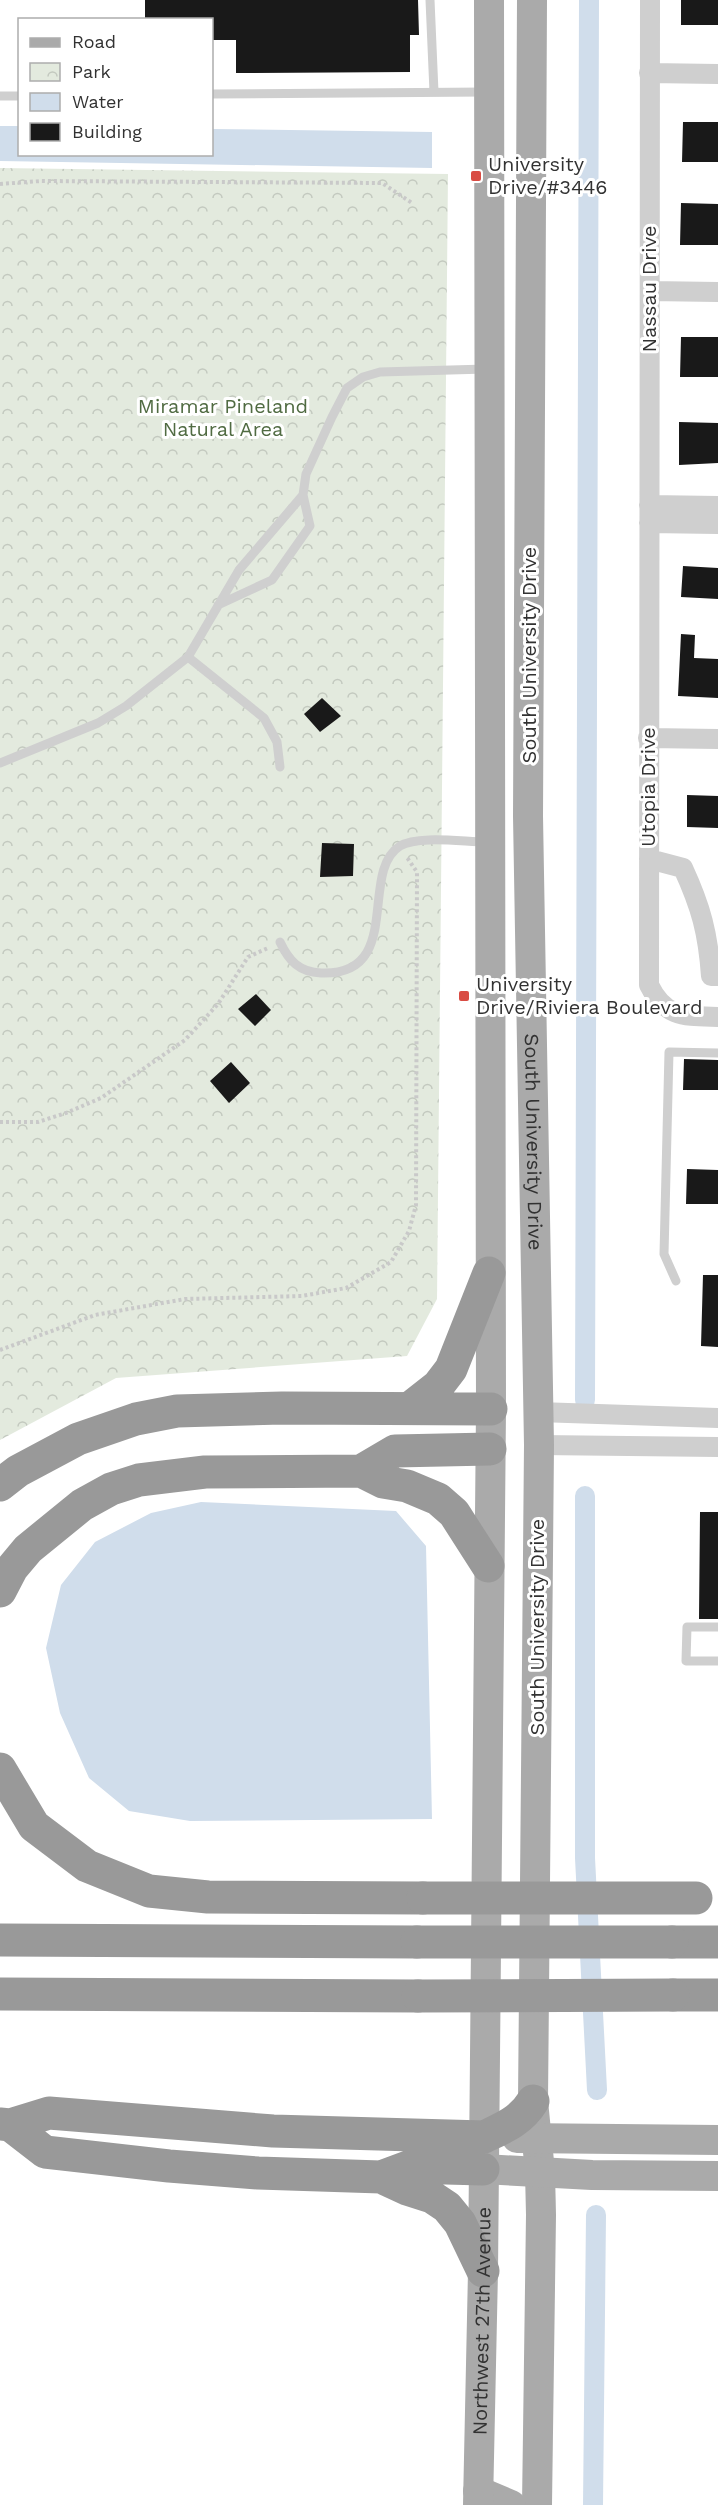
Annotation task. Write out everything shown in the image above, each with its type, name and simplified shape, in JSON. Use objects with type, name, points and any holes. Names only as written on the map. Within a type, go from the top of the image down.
[{"type":"highway","points":[[410,1408],[438,1386],[451,1369],[489,1273]]},
{"type":"highway","points":[[0,1485],[18,1471],[78,1438],[136,1419],[177,1411],[282,1408],[491,1409]]},
{"type":"highway","points":[[361,1471],[395,1450],[490,1449]]},
{"type":"highway","points":[[0,1591],[12,1568],[28,1549],[82,1505],[111,1489],[139,1480],[195,1473],[361,1471],[383,1482],[407,1486],[438,1499],[454,1513],[488,1566]]},
{"type":"highway","points":[[0,1769],[34,1826],[87,1866],[149,1890],[208,1897],[707,1898]]},
{"type":"highway","points":[[0,1940],[718,1942]]},
{"type":"highway","points":[[0,1994],[718,1995]]},
{"type":"highway","points":[[5,2124],[49,2114],[264,2130],[484,2137],[511,2124],[526,2112],[533,2102]]},
{"type":"highway","points":[[5,2124],[45,2152],[202,2169],[381,2177],[432,2197],[447,2207],[460,2223],[483,2271]]},
{"type":"highway","points":[[381,2177],[408,2167],[483,2169]]},
{"type":"main road","name":"South University Drive","points":[[484,2137],[491,1409],[489,1273],[489,0]]},
{"type":"main road","name":"South University Drive","points":[[532,0],[528,816],[538,1412],[533,2102],[536,2138]]},
{"type":"main road","points":[[491,1409],[538,1412]]},
{"type":"main road","points":[[490,1449],[538,1445]]},
{"type":"main road","points":[[484,2137],[718,2140]]},
{"type":"main road","name":"Northwest 27th Avenue","points":[[478,2498],[484,2137]]},
{"type":"main road","points":[[536,2138],[540,2172],[537,2505]]},
{"type":"main road","points":[[483,2169],[592,2175],[718,2176]]},
{"type":"main road","points":[[478,2498],[511,2505]]},
{"type":"street","points":[[650,0],[649,73],[718,74]]},
{"type":"street","name":"Nassau Drive","points":[[649,73],[649,514]]},
{"type":"street","points":[[650,291],[718,292]]},
{"type":"street","points":[[649,514],[718,506]]},
{"type":"street","points":[[649,514],[718,524]]},
{"type":"street","name":"Utopia Drive","points":[[649,514],[649,985],[656,1000],[670,1012],[688,1016],[718,1017]]},
{"type":"street","points":[[648,738],[718,739]]},
{"type":"street","points":[[649,859],[683,868],[699,902],[708,940],[711,976],[718,976]]},
{"type":"street","points":[[538,1412],[718,1418]]},
{"type":"street","points":[[538,1445],[718,1447]]},
{"type":"lane","points":[[430,0],[434,92]]},
{"type":"lane","points":[[213,94],[489,92]]},
{"type":"lane","points":[[0,96],[18,96]]},
{"type":"lane","points":[[218,605],[272,580],[310,526],[303,495],[306,474],[347,388],[363,377],[380,372],[489,369]]},
{"type":"lane","points":[[0,763],[98,723],[126,706],[188,657],[239,570],[303,495]]},
{"type":"lane","points":[[188,657],[264,718],[277,742],[280,767]]},
{"type":"lane","points":[[280,942],[296,967],[310,972],[330,973],[354,965],[369,951],[374,935],[384,869],[389,858],[400,846],[418,841],[489,842]]},
{"type":"lane","points":[[676,1281],[664,1254],[669,1052],[718,1053]]},
{"type":"lane","points":[[718,1628],[687,1627],[686,1661],[718,1661]]},
{"type":"path","points":[[0,184],[41,181],[382,183],[412,203]]},
{"type":"path","points":[[0,1350],[95,1315],[185,1299],[302,1296],[346,1288],[391,1262],[409,1231],[416,1205],[417,1167],[417,872],[400,846]]},
{"type":"path","points":[[0,1122],[38,1122],[100,1098],[185,1040],[218,1004],[248,957],[280,942]]},
{"type":"green space","name":"Miramar Pineland Natural Area","points":[[0,168],[448,174],[437,1299],[407,1356],[116,1378],[0,1440]]},
{"type":"water","points":[[0,126],[18,126],[18,156],[213,156],[213,129],[432,132],[432,168],[0,161]]},
{"type":"water","points":[[201,1502],[396,1511],[426,1546],[432,1819],[190,1821],[129,1811],[89,1778],[60,1713],[46,1648],[61,1585],[95,1542],[151,1513]]},
{"type":"building","points":[[145,0],[418,0],[419,35],[410,35],[410,72],[236,73],[236,40],[213,40],[213,18],[145,18]]},
{"type":"building","points":[[681,0],[718,0],[718,25],[681,25]]},
{"type":"building","points":[[683,122],[718,122],[718,162],[682,162]]},
{"type":"building","points":[[681,203],[718,204],[718,245],[680,245]]},
{"type":"building","points":[[681,337],[718,337],[718,377],[680,377]]},
{"type":"building","points":[[679,422],[718,423],[718,463],[679,465]]},
{"type":"building","points":[[683,566],[718,568],[718,599],[681,597]]},
{"type":"building","points":[[681,634],[695,635],[694,658],[718,659],[718,698],[678,696]]},
{"type":"building","points":[[322,698],[341,716],[320,732],[304,714]]},
{"type":"building","points":[[687,795],[718,796],[718,828],[687,827]]},
{"type":"building","points":[[322,843],[354,844],[353,876],[320,877]]},
{"type":"building","points":[[256,994],[271,1010],[255,1026],[238,1009]]},
{"type":"building","points":[[684,1059],[718,1060],[718,1090],[683,1090]]},
{"type":"building","points":[[231,1062],[250,1083],[229,1103],[210,1081]]},
{"type":"building","points":[[687,1169],[718,1170],[718,1204],[686,1204]]},
{"type":"building","points":[[703,1275],[718,1275],[718,1347],[701,1346]]},
{"type":"building","points":[[700,1512],[718,1512],[718,1619],[699,1619]]},
{"type":"waterway","points":[[585,1400],[589,0]]},
{"type":"waterway","points":[[585,1496],[585,1858],[597,2090]]},
{"type":"waterway","points":[[593,2505],[596,2215]]},
{"type":"place","name":"University Drive/#3446","points":[[476,176]]},
{"type":"place","name":"University Drive/Riviera Boulevard","points":[[464,996]]}]
